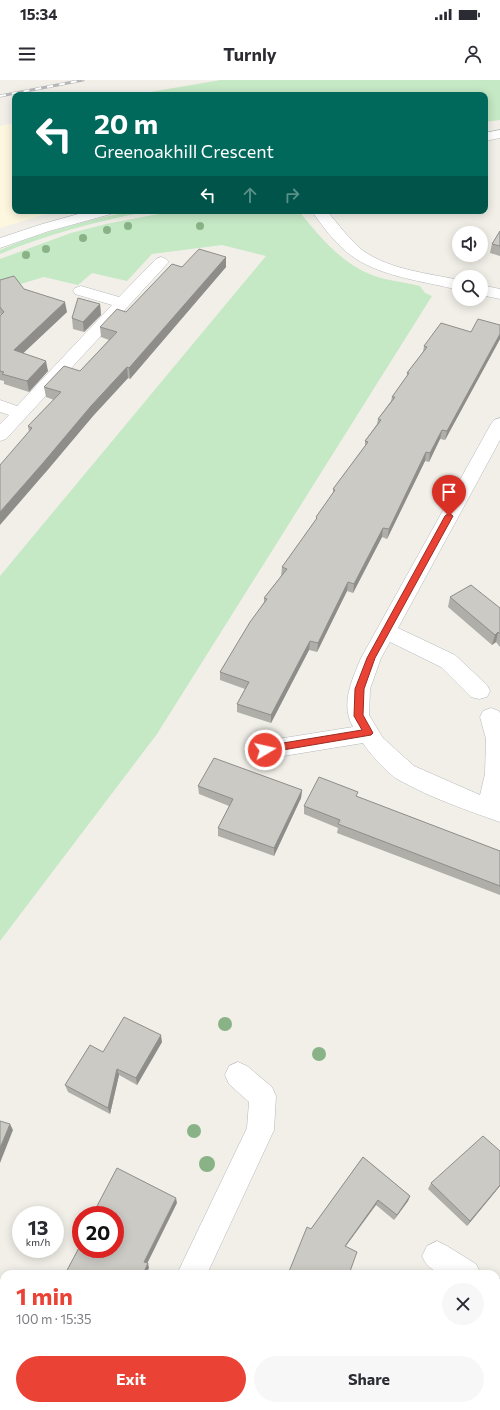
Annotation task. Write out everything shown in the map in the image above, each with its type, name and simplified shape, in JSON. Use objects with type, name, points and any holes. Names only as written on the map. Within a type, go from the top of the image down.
[{"type":"street","points":[[488,136],[500,134]]},
{"type":"street","points":[[0,243],[44,228],[95,214]]},
{"type":"street","points":[[322,214],[358,253],[367,258],[393,269],[452,283]]},
{"type":"street","points":[[0,435],[162,262]]},
{"type":"street","points":[[81,291],[122,303]]},
{"type":"street","points":[[488,291],[500,294]]},
{"type":"street","points":[[0,406],[21,413]]},
{"type":"street","points":[[491,717],[496,739],[494,810],[406,773],[375,744],[358,716],[359,689],[371,658],[497,435]]},
{"type":"street","points":[[386,631],[448,661],[480,691]]},
{"type":"street","points":[[265,750],[368,733]]},
{"type":"street","points":[[194,1270],[260,1130],[263,1096],[238,1075]]},
{"type":"street","points":[[437,1256],[460,1270]]},
{"type":"shaded area","points":[[12,124],[12,214],[47,214],[0,228],[0,126]]},
{"type":"green space","points":[[221,80],[500,80],[500,120],[488,122],[488,92],[150,92]]},
{"type":"green space","points":[[118,214],[135,214],[73,229],[36,240],[0,254],[0,250],[49,232]]},
{"type":"green space","points":[[158,214],[301,214],[331,248],[361,270],[378,277],[420,286],[425,293],[432,296],[157,734],[0,941],[0,576],[266,256],[222,245],[152,254],[127,281],[92,273],[78,285],[44,277],[0,290],[0,259],[71,233],[106,224]]},
{"type":"building","points":[[500,231],[500,246],[492,244]]},
{"type":"building","points":[[199,249],[226,257],[129,368],[127,367],[91,406],[0,512],[0,465],[32,428],[28,426],[61,392],[44,387],[64,366],[80,371],[117,332],[100,327],[117,309],[126,312],[172,264],[182,267]]},
{"type":"building","points":[[14,276],[24,289],[65,302],[14,350],[46,361],[27,381],[2,374],[4,372],[0,371],[0,316],[4,312],[0,307],[0,280]]},
{"type":"building","points":[[78,298],[100,304],[83,322],[72,318]]},
{"type":"building","points":[[478,319],[500,325],[500,334],[447,431],[442,430],[430,453],[426,452],[389,529],[383,528],[354,584],[348,582],[318,643],[310,641],[271,715],[237,704],[249,682],[220,672],[250,622],[267,599],[264,598],[287,569],[282,567],[317,518],[316,517],[335,490],[333,489],[368,442],[365,441],[381,420],[378,419],[395,397],[392,397],[409,373],[407,373],[427,347],[424,346],[441,323],[471,332]]},
{"type":"building","points":[[471,585],[500,608],[500,634],[498,632],[495,635],[450,597]]},
{"type":"building","points":[[214,758],[302,790],[274,848],[218,828],[233,799],[198,786]]},
{"type":"building","points":[[319,777],[358,792],[356,796],[500,851],[500,886],[338,824],[340,820],[304,806]]},
{"type":"building","points":[[124,1017],[161,1035],[136,1078],[117,1069],[108,1108],[65,1085],[90,1045],[103,1052]]},
{"type":"building","points":[[0,1121],[10,1124],[0,1148]]},
{"type":"building","points":[[483,1136],[500,1151],[500,1185],[470,1221],[431,1183]]},
{"type":"building","points":[[363,1157],[410,1196],[397,1215],[378,1200],[345,1246],[357,1252],[350,1270],[290,1270],[307,1227],[311,1229]]},
{"type":"building","points":[[117,1168],[176,1198],[144,1262],[148,1263],[145,1270],[67,1270],[74,1258],[124,1258],[124,1206],[97,1206]]},
{"type":"railway","points":[[21,92],[83,80]]},
{"type":"railway","points":[[0,96],[12,94]]},
{"type":"route","points":[[265,750],[368,733],[358,716],[359,689],[371,658],[449,516]]}]
